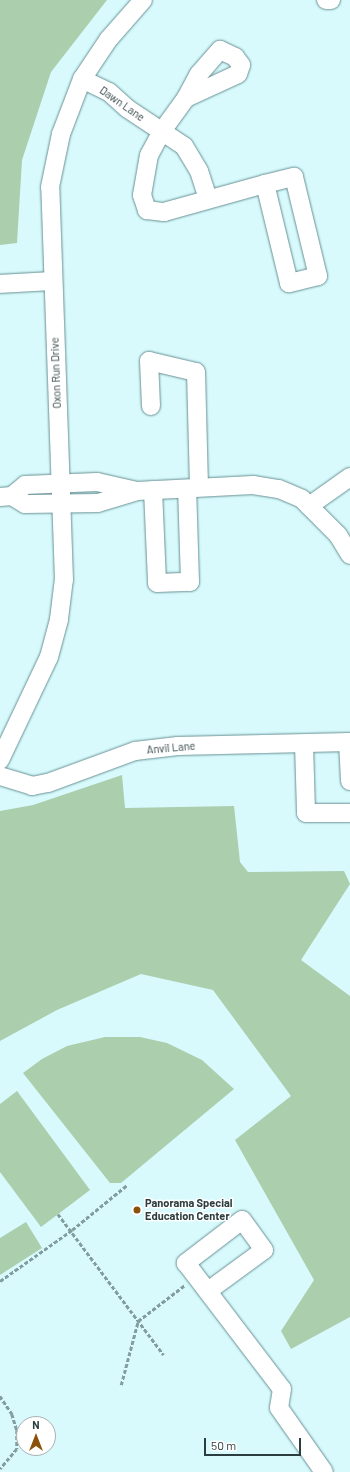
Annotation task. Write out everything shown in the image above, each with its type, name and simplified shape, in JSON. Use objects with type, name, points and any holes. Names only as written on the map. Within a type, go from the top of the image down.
[{"type":"street","name":"Oxon Run Drive","points":[[0,760],[49,657],[59,619],[64,580],[52,282],[50,188],[61,134],[82,79],[108,40],[143,0]]},
{"type":"street","points":[[326,0],[331,0]]},
{"type":"street","name":"Dawn Lane","points":[[82,79],[109,92],[128,109],[184,146],[199,172],[208,198]]},
{"type":"street","points":[[186,98],[162,131],[150,155],[142,195],[147,210],[164,212],[208,198],[265,184],[294,177],[318,276],[289,283],[265,184]]},
{"type":"street","points":[[0,284],[52,282]]},
{"type":"street","points":[[145,491],[157,583],[190,582],[196,372],[149,361],[151,406]]},
{"type":"street","points":[[309,506],[350,477]]},
{"type":"street","points":[[6,496],[25,485],[97,482],[145,491]]},
{"type":"street","points":[[6,496],[25,504],[61,504],[98,503],[145,491],[253,485],[279,489],[302,499],[309,506],[344,531],[350,554]]},
{"type":"street","points":[[349,742],[350,781]]},
{"type":"street","name":"Anvil Lane","points":[[0,776],[32,786],[48,783],[135,751],[178,746],[349,742]]},
{"type":"street","points":[[304,744],[306,813],[350,813]]},
{"type":"street","points":[[208,1291],[264,1250],[242,1220],[186,1263],[282,1389],[279,1408],[324,1472]]},
{"type":"path","points":[[0,1281],[69,1232],[127,1186]]},
{"type":"path","points":[[58,1214],[69,1232],[164,1355]]},
{"type":"path","points":[[121,1385],[138,1321],[197,1277]]},
{"type":"path","points":[[0,1396],[12,1414],[17,1430],[17,1449],[0,1469]]},
{"type":"green space","points":[[0,0],[107,0],[51,72],[22,160],[17,243],[0,245]]},
{"type":"green space","points":[[122,775],[125,808],[234,806],[240,862],[248,872],[344,871],[350,884],[301,960],[350,996],[350,1317],[291,1349],[281,1331],[314,1280],[235,1140],[291,1096],[213,990],[141,974],[57,1010],[0,1041],[0,811],[33,805]]},
{"type":"green space","points":[[105,1037],[140,1037],[167,1043],[202,1060],[234,1089],[121,1183],[110,1183],[23,1073],[42,1059],[67,1046]]},
{"type":"green space","points":[[17,1091],[90,1190],[41,1227],[0,1172],[0,1104]]},
{"type":"green space","points":[[26,1222],[42,1248],[0,1275],[0,1238]]},
{"type":"place","name":"Panorama Special Education Center","points":[[137,1210]]}]
